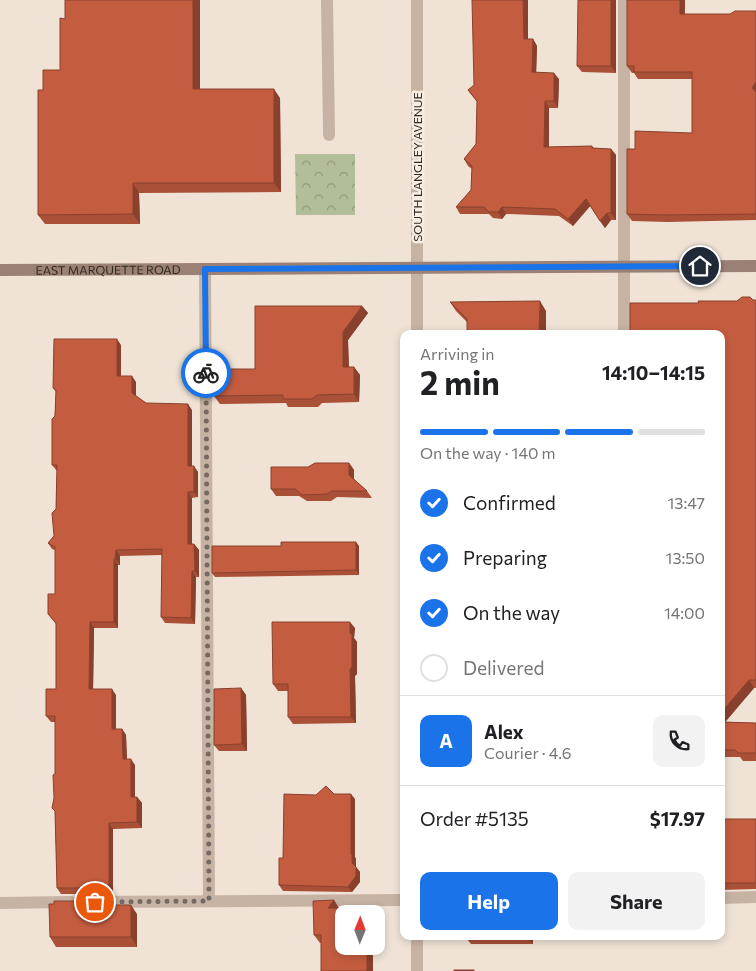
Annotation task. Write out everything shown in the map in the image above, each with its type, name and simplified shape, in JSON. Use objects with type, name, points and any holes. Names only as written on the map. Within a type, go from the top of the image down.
[{"type":"street","points":[[328,0],[328,135]]},
{"type":"street","name":"SOUTH LANGLEY AVENUE","points":[[417,0],[417,330]]},
{"type":"street","points":[[624,0],[624,330]]},
{"type":"street","name":"EAST MARQUETTE ROAD","points":[[0,270],[756,266]]},
{"type":"street","points":[[205,269],[209,901]]},
{"type":"street","points":[[725,898],[756,897]]},
{"type":"street","points":[[0,903],[400,900]]},
{"type":"street","points":[[417,940],[417,971]]},
{"type":"green space","points":[[295,154],[355,154],[355,215],[296,215]]},
{"type":"building","points":[[65,0],[193,0],[193,89],[274,89],[274,183],[133,183],[133,214],[38,215],[38,90],[43,90],[43,70],[60,70],[60,18],[65,19]]},
{"type":"building","points":[[472,0],[523,0],[524,39],[533,39],[532,72],[554,73],[554,101],[545,101],[544,147],[592,146],[592,148],[611,149],[611,213],[607,213],[600,221],[586,199],[568,219],[555,209],[502,207],[498,212],[489,212],[484,207],[456,207],[471,190],[472,166],[464,159],[476,144],[477,101],[468,90],[474,85]]},
{"type":"building","points":[[578,0],[611,0],[611,66],[577,66]]},
{"type":"building","points":[[627,0],[680,0],[680,14],[730,14],[735,11],[756,11],[756,82],[752,88],[756,92],[756,214],[627,214],[627,149],[635,149],[635,131],[692,133],[692,72],[634,72],[634,66],[627,66]]},
{"type":"building","points":[[742,297],[750,297],[756,300],[756,680],[749,680],[725,708],[725,330],[630,330],[630,303],[737,301]]},
{"type":"building","points":[[540,301],[539,330],[467,330],[467,319],[450,302]]},
{"type":"building","points":[[255,306],[362,306],[343,332],[343,367],[354,367],[354,394],[317,395],[312,399],[283,399],[283,395],[214,396],[214,369],[255,369]]},
{"type":"building","points":[[54,339],[117,339],[117,376],[132,376],[132,393],[146,403],[188,404],[188,466],[194,466],[194,492],[188,492],[188,544],[194,544],[195,571],[192,571],[191,618],[161,617],[162,549],[116,550],[114,559],[114,622],[90,622],[89,689],[112,689],[112,729],[122,729],[123,759],[131,759],[131,797],[137,797],[137,822],[109,823],[109,888],[57,888],[55,811],[52,808],[54,798],[53,775],[55,774],[55,716],[46,716],[46,689],[56,689],[56,623],[48,614],[48,594],[55,594],[55,547],[48,543],[54,536],[52,513],[56,509],[57,465],[52,465],[52,419],[55,416],[56,390],[53,388]]},
{"type":"building","points":[[315,463],[349,463],[349,475],[367,491],[332,491],[327,494],[302,495],[295,489],[271,489],[271,467],[308,467]]},
{"type":"building","points":[[281,542],[356,542],[356,570],[212,573],[212,546],[281,546]]},
{"type":"building","points":[[272,622],[350,622],[350,633],[352,635],[352,667],[350,669],[351,717],[288,717],[288,684],[273,684]]},
{"type":"building","points":[[241,688],[242,744],[214,745],[214,689]]},
{"type":"building","points":[[725,722],[756,723],[756,753],[738,753],[735,750],[725,750]]},
{"type":"building","points":[[326,786],[334,794],[351,794],[351,854],[352,863],[356,867],[356,876],[348,887],[279,885],[279,858],[283,858],[284,794],[316,795]]},
{"type":"building","points":[[725,819],[756,819],[756,883],[725,883]]},
{"type":"building","points":[[334,900],[328,908],[335,908],[335,955],[367,955],[367,971],[321,971],[321,935],[314,935],[313,901]]},
{"type":"building","points":[[54,901],[107,901],[107,905],[131,905],[131,937],[50,937],[49,904],[54,904]]},
{"type":"building","points":[[474,970],[474,971],[454,971]]},
{"type":"way so far","points":[[95,902],[209,901],[206,373]]},
{"type":"route","points":[[206,373],[205,269],[700,266]]}]
